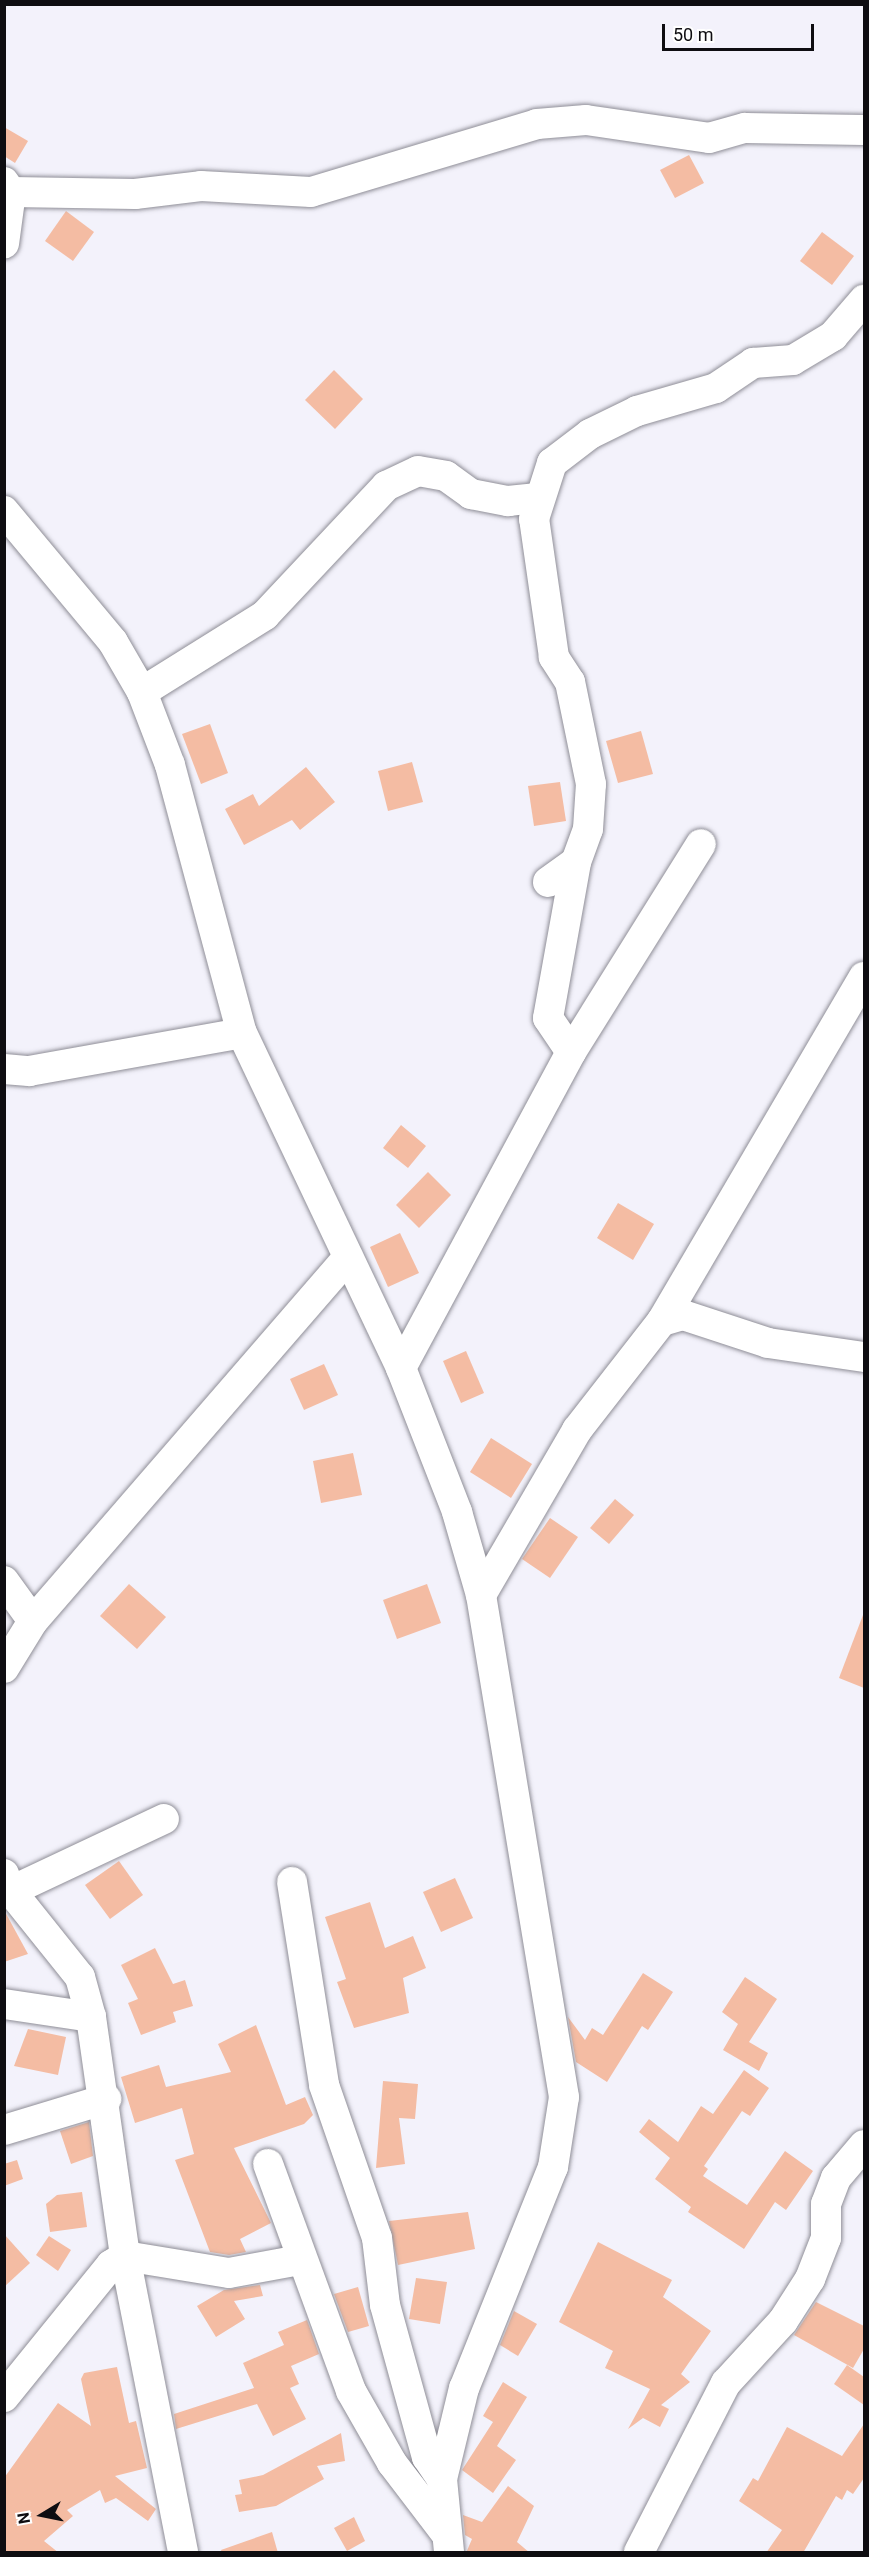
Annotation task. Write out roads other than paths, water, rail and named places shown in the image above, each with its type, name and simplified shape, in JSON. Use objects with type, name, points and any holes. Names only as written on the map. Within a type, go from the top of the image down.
[{"type":"street","points":[[4,244],[8,187],[135,194],[201,186],[311,192],[537,124],[586,120],[710,138],[745,128],[864,130]]},
{"type":"street","points":[[570,1052],[548,1018],[576,862],[588,829],[591,784],[570,682],[554,657],[534,519],[537,498],[552,463],[590,434],[637,411],[716,388],[753,363],[793,360],[833,336],[864,300]]},
{"type":"street","points":[[142,692],[265,615],[386,486],[418,471],[446,476],[471,494],[508,501],[537,498]]},
{"type":"street","points":[[4,511],[112,642],[142,692],[170,765],[242,1033],[401,1368],[457,1512],[481,1595],[564,2097],[553,2167],[464,2388],[442,2479],[446,2542]]},
{"type":"street","points":[[401,1368],[570,1052],[701,844]]},
{"type":"street","points":[[548,882],[576,862]]},
{"type":"street","points":[[481,1595],[577,1430],[662,1322],[864,977]]},
{"type":"street","points":[[4,1069],[29,1071],[242,1033]]},
{"type":"street","points":[[4,1668],[33,1622],[348,1257]]},
{"type":"street","points":[[662,1322],[683,1315],[768,1343],[864,1357]]},
{"type":"street","points":[[4,1581],[33,1622]]},
{"type":"street","points":[[164,1819],[8,1882],[80,1977],[91,2017],[106,2098],[125,2256],[183,2553]]},
{"type":"street","points":[[292,1882],[324,2085],[377,2238],[385,2305],[427,2457],[442,2479]]},
{"type":"street","points":[[4,2004],[91,2017]]},
{"type":"street","points":[[4,2130],[106,2098]]},
{"type":"street","points":[[639,2553],[726,2383],[783,2321],[810,2278],[826,2238],[826,2204],[836,2178],[864,2145]]},
{"type":"street","points":[[268,2164],[295,2226],[300,2260],[351,2391],[392,2463],[446,2542]]},
{"type":"street","points":[[4,2397],[111,2265],[125,2256],[229,2273],[300,2260]]}]
